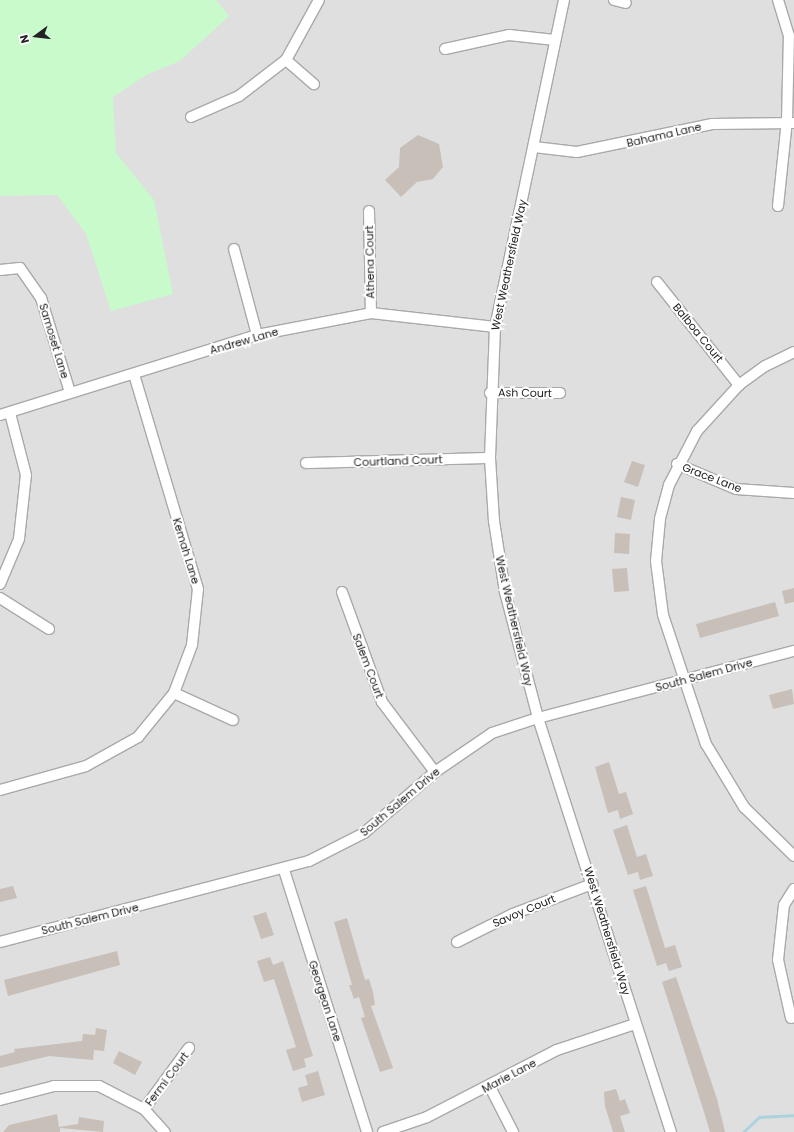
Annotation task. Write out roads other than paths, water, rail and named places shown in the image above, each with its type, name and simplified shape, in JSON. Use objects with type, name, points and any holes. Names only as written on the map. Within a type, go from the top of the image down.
[{"type":"street","points":[[191,117],[238,96],[286,60],[320,0]]},
{"type":"street","name":"West Weathersfield Way","points":[[564,0],[495,327],[490,393],[490,458],[503,580],[538,718],[592,884],[635,1024],[672,1132]]},
{"type":"street","points":[[614,0],[626,3]]},
{"type":"street","points":[[778,0],[789,36],[790,122],[778,206]]},
{"type":"street","points":[[445,49],[509,35],[555,40]]},
{"type":"street","points":[[286,60],[314,84]]},
{"type":"street","name":"Bahama Lane","points":[[534,147],[577,152],[712,124],[790,122]]},
{"type":"street","name":"Athena Court","points":[[369,211],[371,313]]},
{"type":"street","points":[[234,249],[257,335]]},
{"type":"street","name":"Samoset Lane","points":[[0,270],[20,268],[41,298],[70,392]]},
{"type":"street","name":"Balboa Court","points":[[657,282],[739,385]]},
{"type":"street","name":"Andrew Lane","points":[[5,414],[70,392],[134,374],[257,335],[371,313],[495,327]]},
{"type":"street","points":[[794,352],[765,366],[739,385],[704,420],[677,464],[660,519],[657,574],[663,615],[706,744],[731,788],[758,823],[794,856]]},
{"type":"street","name":"Kemah Lane","points":[[0,790],[86,766],[138,737],[174,693],[192,645],[198,589],[134,374]]},
{"type":"street","name":"Ash Court","points":[[490,393],[560,393]]},
{"type":"street","points":[[0,584],[19,539],[26,475],[5,414]]},
{"type":"street","name":"Courtland Court","points":[[306,463],[490,458]]},
{"type":"street","name":"Grace Lane","points":[[677,464],[736,489],[794,493]]},
{"type":"street","name":"Salem Court","points":[[342,592],[382,702],[434,772]]},
{"type":"street","points":[[0,598],[49,629]]},
{"type":"street","name":"South Salem Drive","points":[[0,942],[284,870],[325,855],[364,833],[434,772],[492,733],[538,718],[794,651]]},
{"type":"street","points":[[174,693],[233,720]]},
{"type":"street","name":"Georgean Lane","points":[[284,870],[367,1132]]},
{"type":"street","name":"Savoy Court","points":[[457,942],[513,914],[592,884]]},
{"type":"street","points":[[791,1018],[778,960],[784,905],[794,889]]},
{"type":"street","name":"Marie Lane","points":[[383,1132],[428,1117],[490,1087],[557,1050],[635,1024]]},
{"type":"street","name":"Fermi Court","points":[[144,1109],[189,1048]]},
{"type":"street","points":[[0,1100],[54,1086],[99,1086],[144,1109],[165,1132]]},
{"type":"street","points":[[490,1087],[513,1132]]},
{"type":"waterway","points":[[743,1132],[759,1117],[794,1115]]}]
